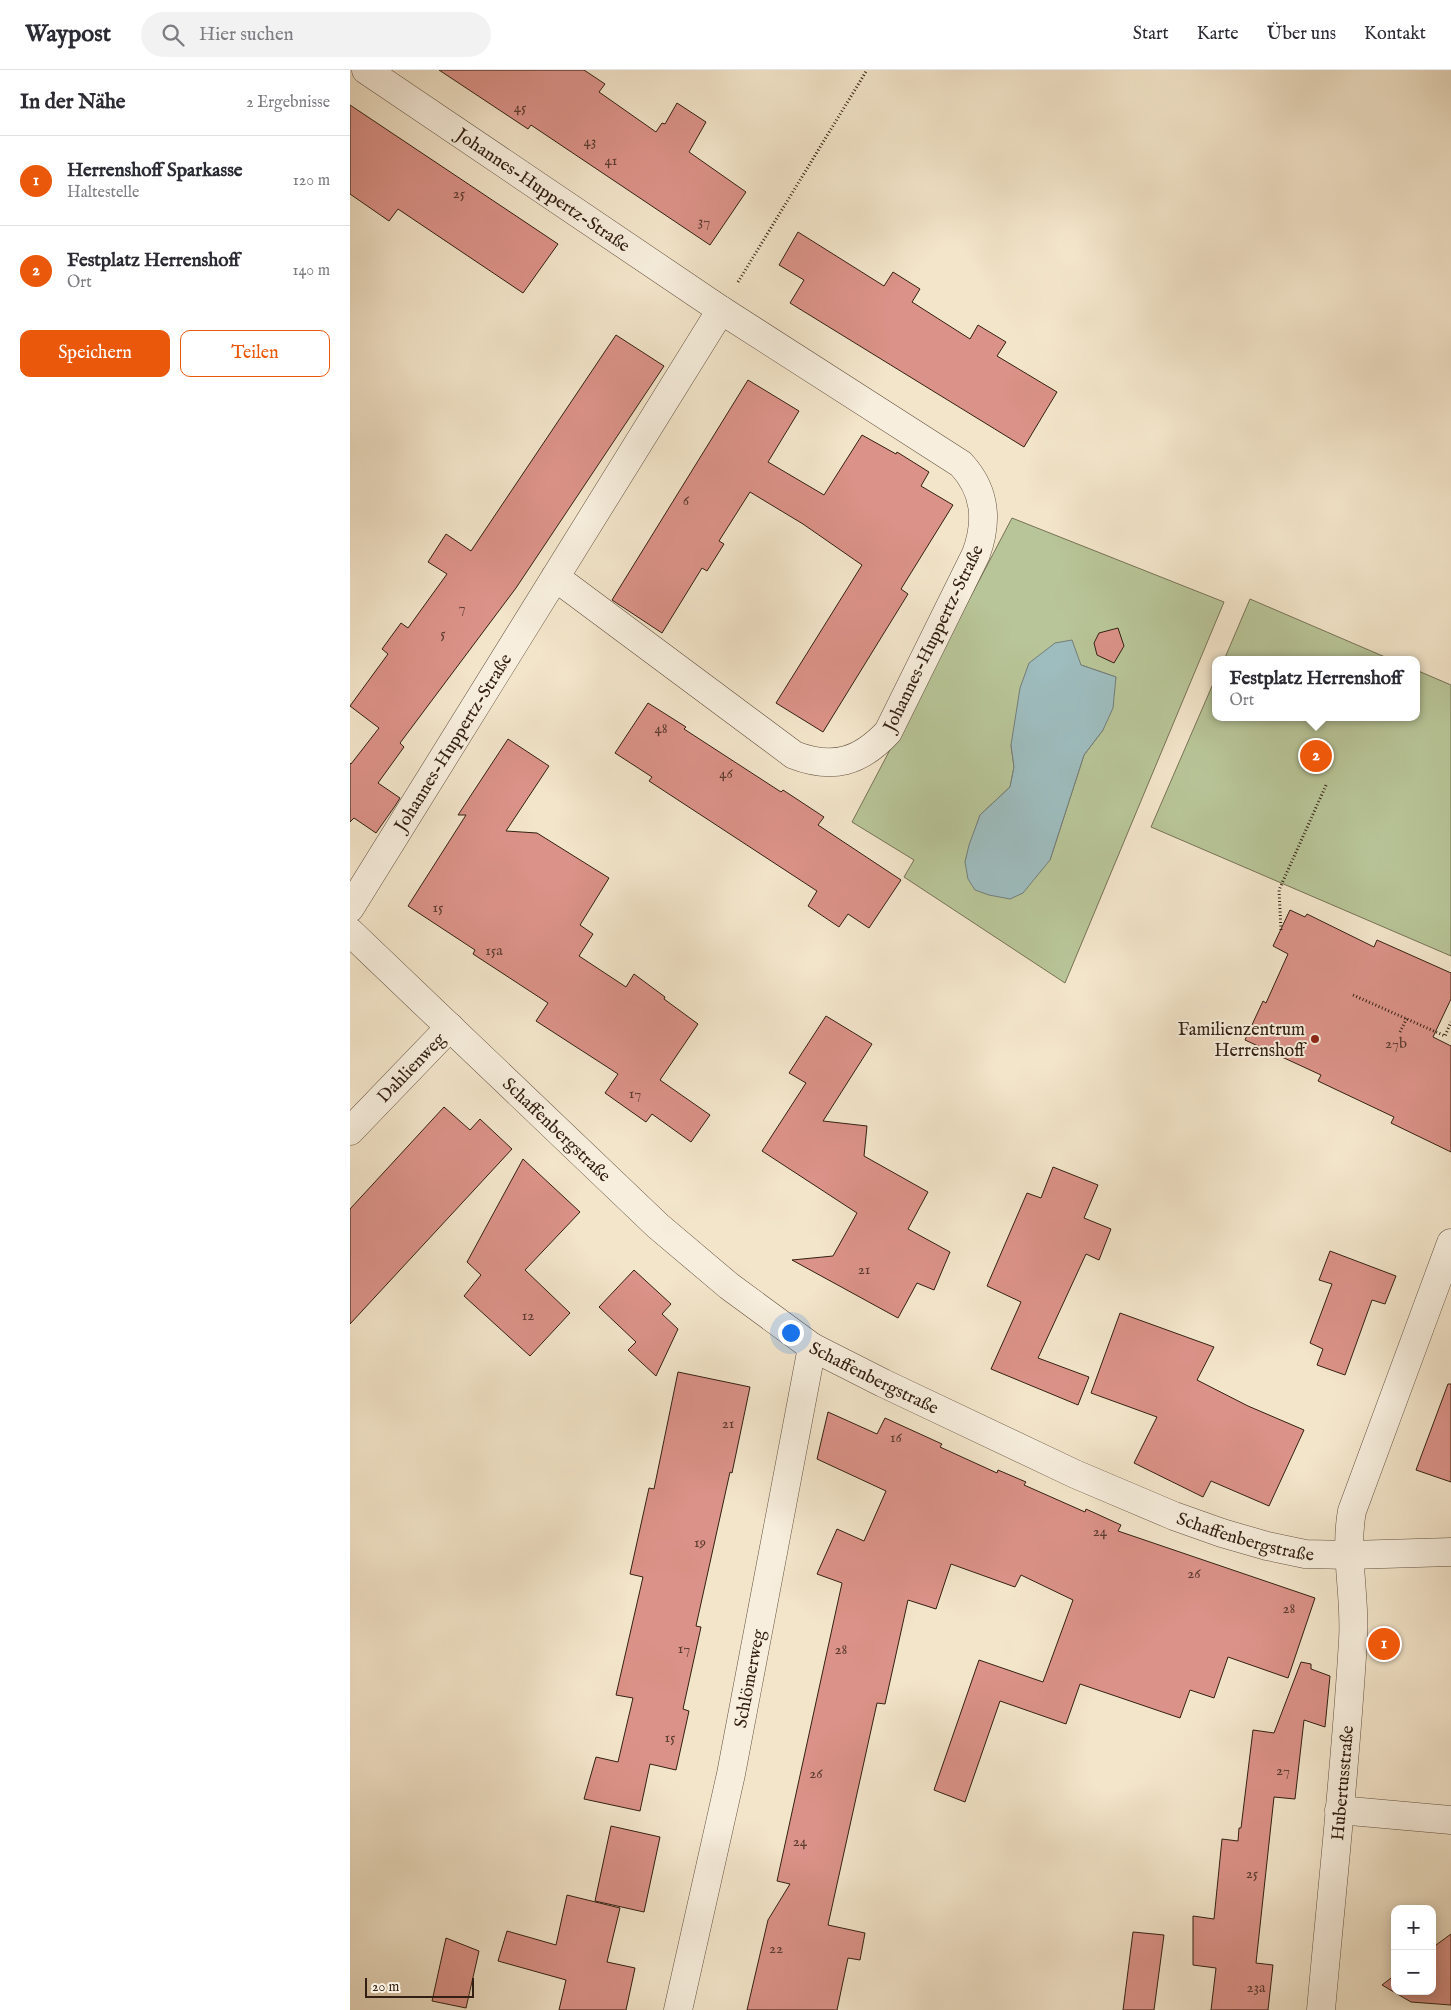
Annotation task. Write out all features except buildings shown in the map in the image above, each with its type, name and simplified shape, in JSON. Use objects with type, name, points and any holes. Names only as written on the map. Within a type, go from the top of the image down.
[{"type":"street","name":"Johannes-Huppertz-Straße","points":[[366,70],[721,310],[956,460],[970,474],[978,488],[984,518],[983,536],[976,554],[888,732],[864,754],[847,761],[829,763],[811,761],[794,755],[555,577]]},
{"type":"street","name":"Johannes-Huppertz-Straße","points":[[350,908],[721,310]]},
{"type":"street","name":"Schaffenbergstraße","points":[[350,932],[671,1237],[728,1286],[812,1347],[1036,1456],[1174,1516],[1231,1536],[1293,1552],[1350,1555],[1451,1552]]},
{"type":"street","name":"Dahlienweg","points":[[350,1131],[450,1027]]},
{"type":"street","points":[[1350,1555],[1349,1532],[1352,1511],[1451,1243]]},
{"type":"street","name":"Schlömerweg","points":[[678,2010],[731,1774],[812,1347]]},
{"type":"street","name":"Hubertusstraße","points":[[1320,2010],[1353,1638],[1350,1555]]},
{"type":"street","points":[[1339,1810],[1451,1820]]},
{"type":"path","points":[[721,310],[867,70]]},
{"type":"path","points":[[1281,930],[1279,890],[1327,783]]},
{"type":"path","points":[[1353,995],[1445,1036],[1451,1022]]},
{"type":"path","points":[[1400,1032],[1407,1018]]},
{"type":"green space","points":[[1012,518],[1224,602],[1065,983],[904,877],[914,860],[852,822]],"holes":[[[1081,665],[1116,677],[1103,730],[1084,755],[1050,860],[965,862],[980,815],[1010,787],[1014,767],[1011,745]]]},
{"type":"green space","points":[[1250,599],[1383,656],[1226,656]]},
{"type":"green space","points":[[1420,672],[1451,685],[1451,956],[1151,827],[1212,686],[1212,721],[1420,721]]},
{"type":"water","points":[[1072,640],[1081,665],[1116,677],[1113,708],[1103,730],[1084,755],[1050,860],[1023,893],[1010,899],[989,895],[975,890],[968,879],[965,862],[980,815],[1010,787],[1014,767],[1011,745],[1020,688],[1029,663],[1055,643]]},
{"type":"place","name":"Festplatz Herrenshoff","points":[[1316,756]]},
{"type":"place","name":"Familienzentrum Herrenshoff","points":[[1315,1039]]},
{"type":"place","name":"Herrenshoff Sparkasse","points":[[1384,1644]]}]
